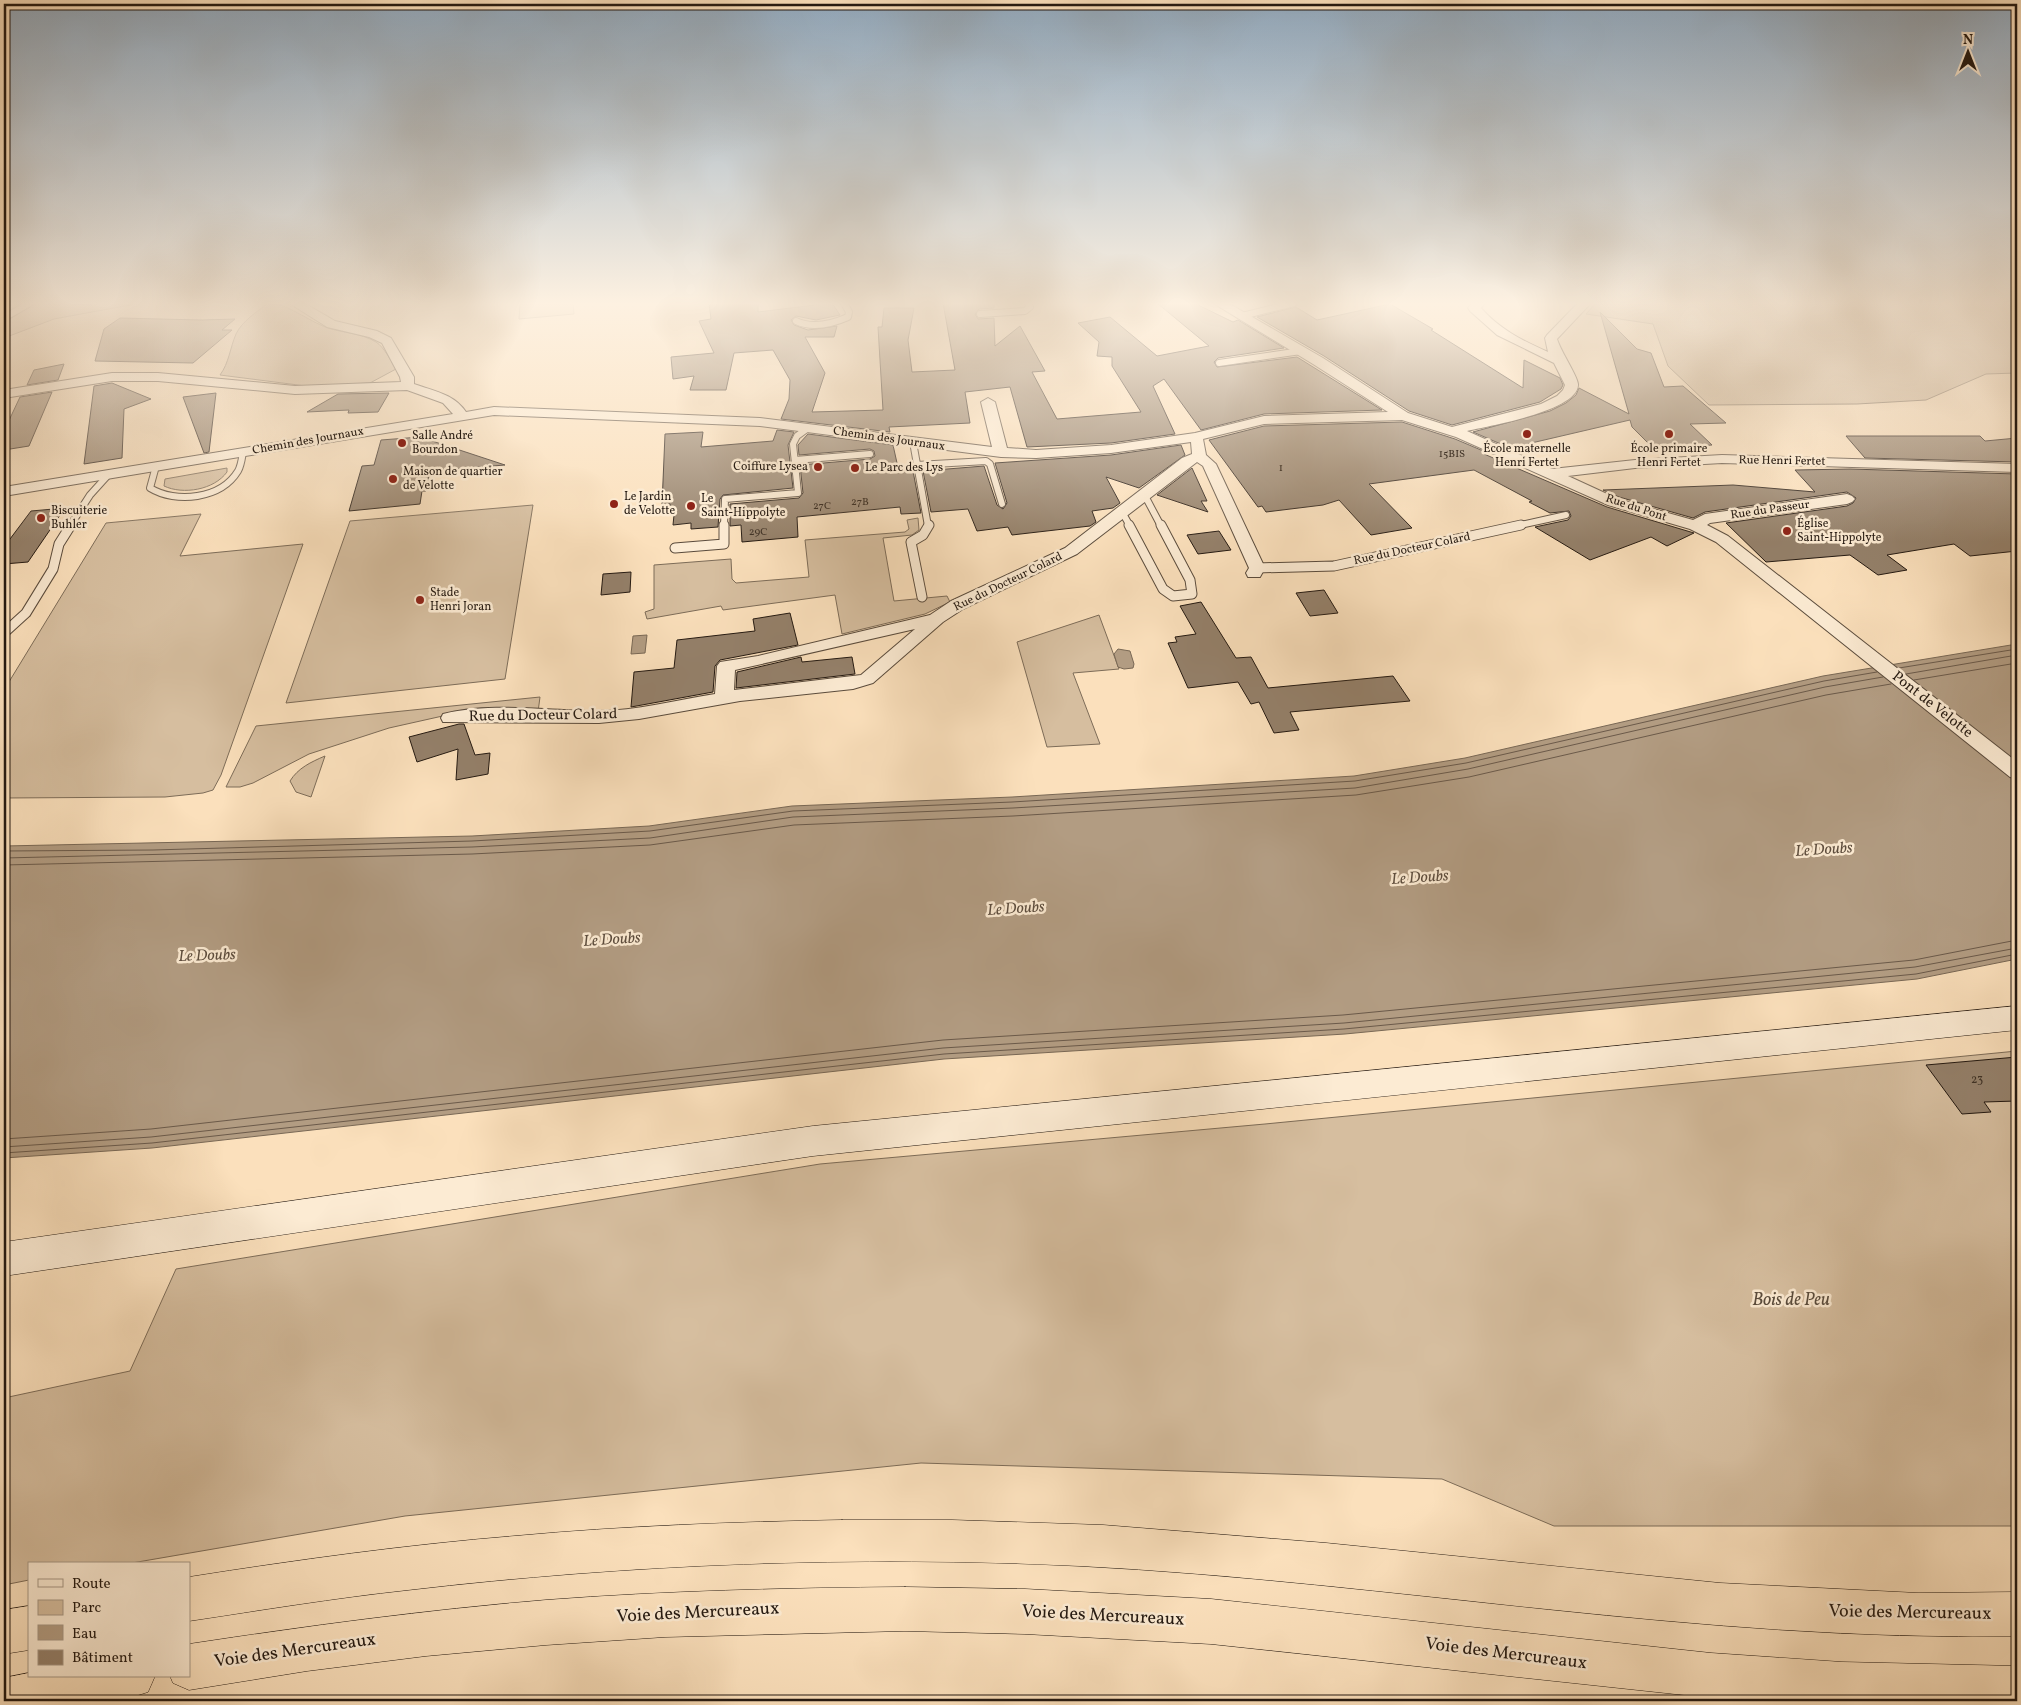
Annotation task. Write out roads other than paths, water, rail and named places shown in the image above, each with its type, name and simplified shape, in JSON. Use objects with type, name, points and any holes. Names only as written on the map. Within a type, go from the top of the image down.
[{"type":"highway","name":"Voie des Mercureaux","points":[[190,1599],[318,1579],[571,1552],[736,1543],[903,1541],[1067,1544],[1232,1556],[1636,1598],[1824,1612],[1909,1615],[2017,1614]]},
{"type":"highway","name":"Voie des Mercureaux","points":[[190,1666],[388,1638],[562,1621],[730,1611],[899,1608],[1149,1617],[1321,1632],[1583,1663],[1761,1680],[1849,1686],[2017,1689]]},
{"type":"highway","points":[[4,1632],[28,1628]]},
{"type":"highway","points":[[4,1701],[122,1678]]},
{"type":"main road","points":[[4,1259],[813,1141],[2017,1018]]},
{"type":"street","points":[[4,394],[77,383]]},
{"type":"street","points":[[217,383],[296,390],[408,386],[448,400],[454,404],[460,414]]},
{"type":"street","points":[[1351,383],[1403,416]]},
{"type":"street","points":[[1451,431],[1546,407],[1561,400],[1571,392],[1574,386],[1573,383]]},
{"type":"street","points":[[988,402],[1001,453]]},
{"type":"street","name":"Chemin des Journaux","points":[[4,492],[460,414],[518,410],[760,422],[1001,453],[1112,449],[1194,437],[1264,420],[1403,416]]},
{"type":"street","name":"Rue du Pont","points":[[1403,416],[1451,431],[1613,502],[1696,526],[1722,539],[1846,639]]},
{"type":"street","name":"Rue du Docteur Colard","points":[[1194,437],[1198,442],[1199,456],[1209,464],[1255,571]]},
{"type":"street","name":"Rue du Docteur Colard","points":[[450,718],[488,715],[599,717],[853,683],[867,679],[899,655],[937,618],[957,605],[1071,551],[1187,461],[1199,456]]},
{"type":"street","name":"Rue Henri Fertet","points":[[1548,475],[1635,464],[1722,459],[2017,468]]},
{"type":"street","name":"Rue du Passeur","points":[[1696,526],[1705,519],[1847,499]]},
{"type":"street","name":"Rue du Docteur Colard","points":[[724,699],[726,666],[758,661],[937,618]]},
{"type":"street","name":"Pont de Velotte","points":[[1846,639],[2017,772]]},
{"type":"lane","points":[[675,548],[724,544],[724,499],[798,493],[793,444],[797,436],[808,428]]},
{"type":"lane","points":[[913,442],[929,525],[923,535],[911,542],[922,597]]},
{"type":"lane","points":[[156,466],[150,488],[155,492],[171,496],[192,495],[214,490],[226,484],[238,470],[243,452]]},
{"type":"lane","points":[[795,460],[870,454]]},
{"type":"lane","points":[[917,465],[986,461],[990,464],[1002,504]]},
{"type":"lane","points":[[4,633],[26,613],[53,569],[59,544],[90,495],[109,474]]},
{"type":"lane","points":[[1122,512],[1163,589],[1173,596],[1192,594],[1190,580],[1144,494]]},
{"type":"lane","name":"Rue du Docteur Colard","points":[[1255,571],[1334,566],[1566,515]]},
{"type":"water","points":[[647,635],[645,653],[631,654],[633,636]]},
{"type":"water","name":"Le Doubs","points":[[2017,644],[2017,959],[1917,979],[1345,1034],[944,1059],[152,1148],[4,1158],[4,846],[472,836],[649,826],[792,806],[1012,797],[1354,776],[1465,758],[1823,676]]},
{"type":"water","points":[[1118,649],[1130,651],[1134,664],[1133,668],[1124,669],[1118,667],[1114,654]]},
{"type":"place","name":"École maternelle Henri Fertet","points":[[1527,434]]},
{"type":"place","name":"École primaire Henri Fertet","points":[[1669,434]]},
{"type":"place","name":"Salle André Bourdon","points":[[402,443]]},
{"type":"place","name":"Coiffure Lysea","points":[[818,467]]},
{"type":"place","name":"Le Parc des Lys","points":[[855,468]]},
{"type":"place","name":"Maison de quartier de Velotte","points":[[393,479]]},
{"type":"place","name":"Le Jardin de Velotte","points":[[614,504]]},
{"type":"place","name":"Le Saint-Hippolyte","points":[[691,506]]},
{"type":"place","name":"Biscuiterie Buhler","points":[[41,518]]},
{"type":"place","name":"Église Saint-Hippolyte","points":[[1787,531]]},
{"type":"place","name":"Stade Henri Joran","points":[[420,600]]},
{"type":"park label","name":"Bois de Peu","points":[[1791,1300]]}]
